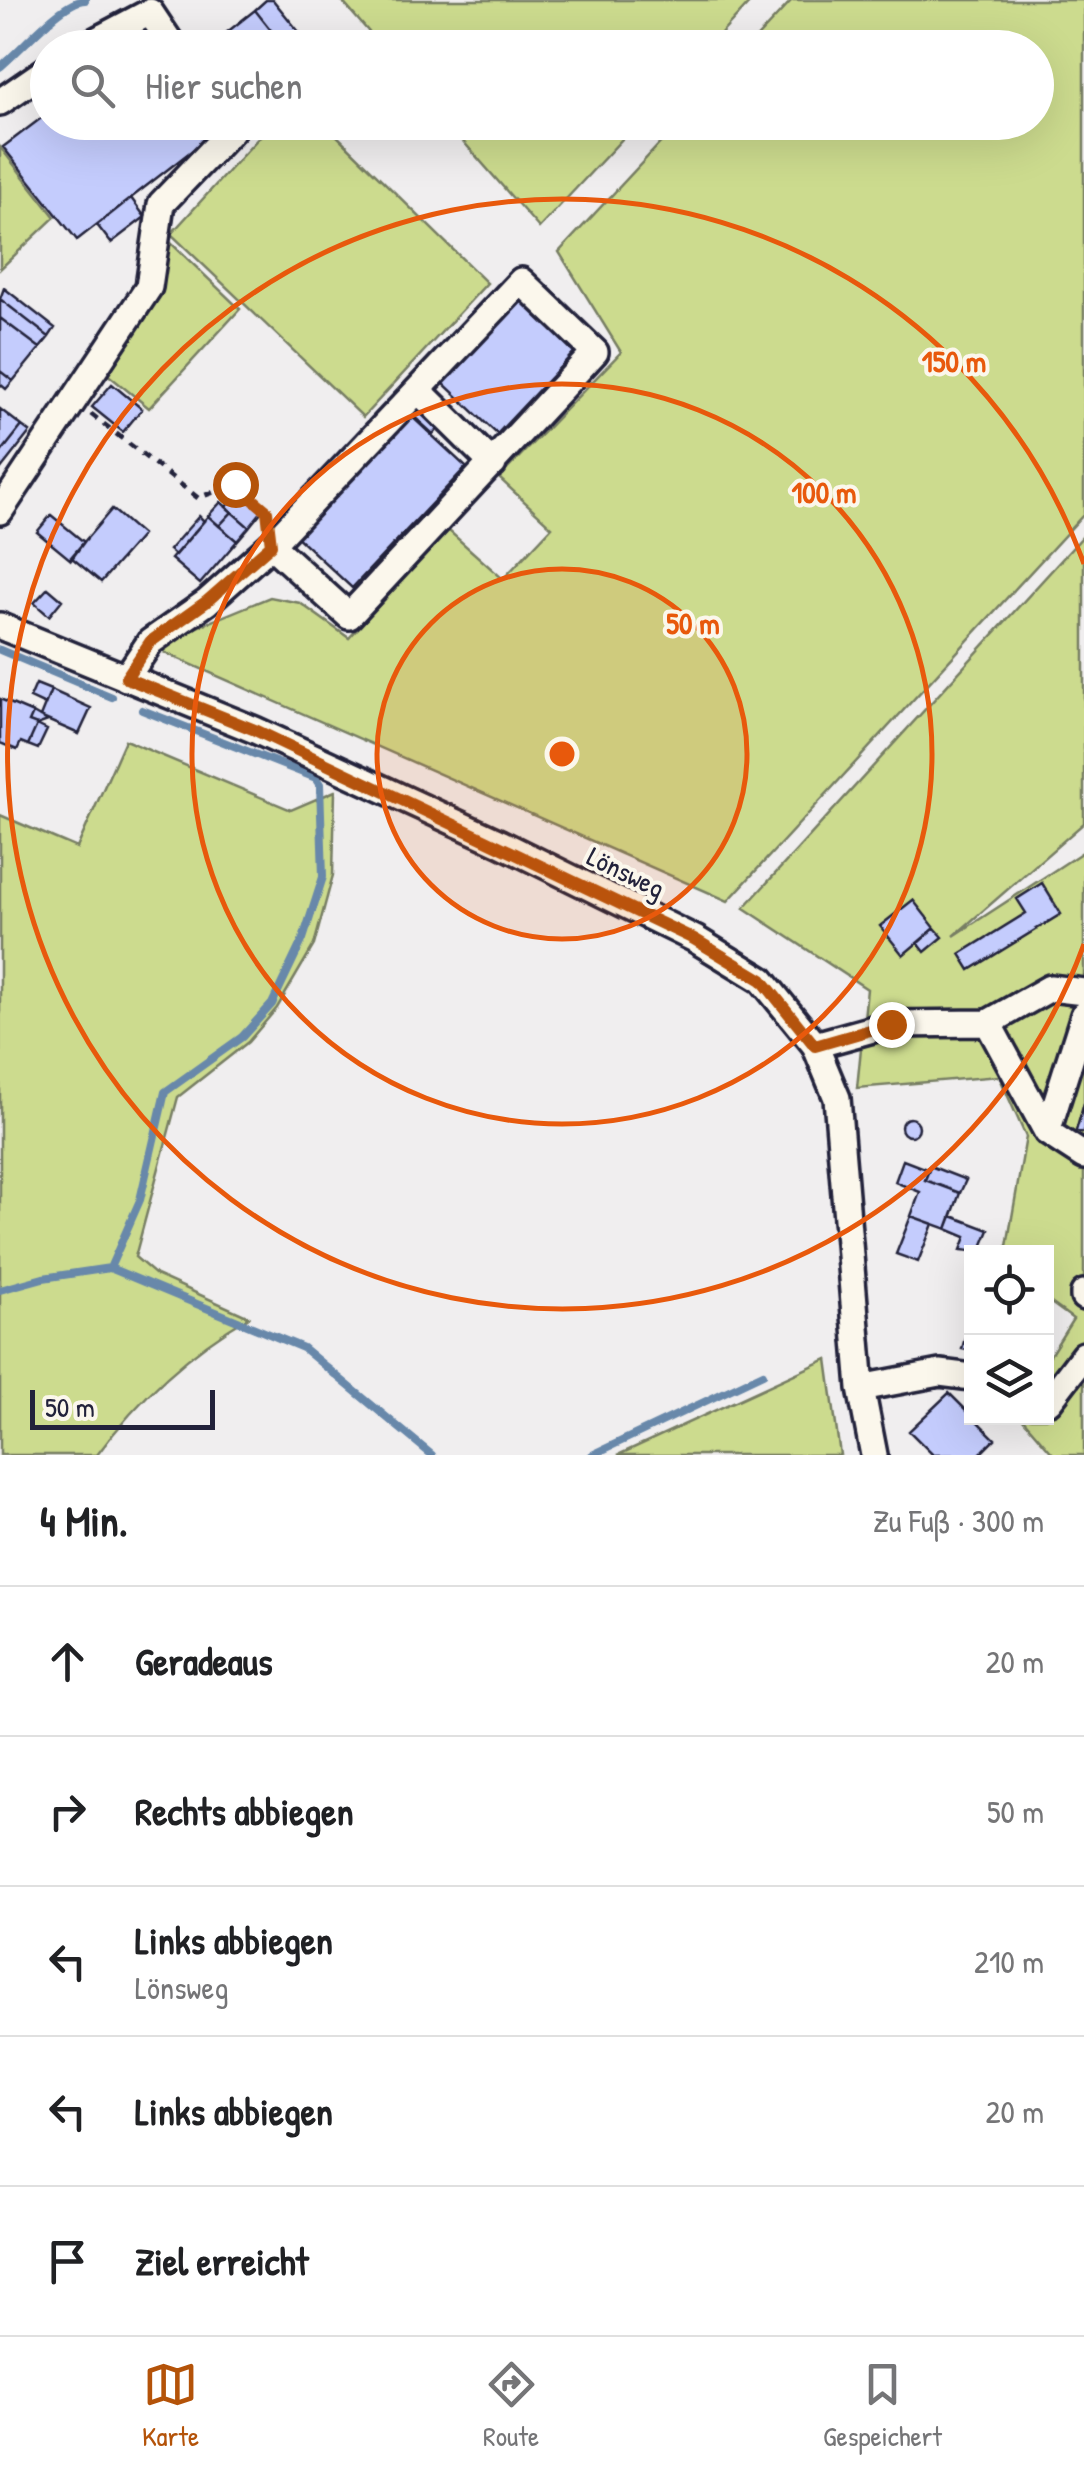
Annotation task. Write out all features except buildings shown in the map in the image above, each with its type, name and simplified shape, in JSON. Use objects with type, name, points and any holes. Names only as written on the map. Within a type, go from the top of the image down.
[{"type":"street","points":[[116,30],[150,12],[162,30]]},
{"type":"street","points":[[0,102],[30,81]]},
{"type":"street","points":[[0,511],[149,287],[161,204],[222,140]]},
{"type":"street","points":[[126,678],[150,642],[206,602],[271,545],[521,281],[595,352],[349,616],[271,545]]},
{"type":"street","points":[[418,390],[492,464]]},
{"type":"street","name":"Lönsweg","points":[[0,626],[272,738],[694,939],[762,980],[815,1046],[837,1098],[861,1388],[874,1455]]},
{"type":"street","points":[[815,1046],[891,1024],[988,1023],[1050,988],[1084,992]]},
{"type":"street","points":[[1047,1132],[1084,1015]]},
{"type":"street","points":[[988,1023],[1047,1132],[1084,1156]]},
{"type":"street","points":[[1054,1394],[1084,1355]]},
{"type":"street","points":[[861,1388],[940,1373],[964,1376]]},
{"type":"path","points":[[75,402],[198,498],[235,484],[267,511],[271,545]]},
{"type":"green space","points":[[341,0],[752,0],[724,30],[367,30]]},
{"type":"green space","points":[[792,0],[1084,0],[1084,514],[728,901],[163,652],[163,641],[270,597],[300,603],[349,638],[448,530],[503,579],[552,527],[499,478],[621,352],[559,252],[663,140],[1054,140],[1054,30],[764,30]]},
{"type":"green space","points":[[257,140],[341,140],[487,283],[363,417],[171,234]]},
{"type":"green space","points":[[462,140],[621,140],[539,228]]},
{"type":"green space","points":[[0,147],[55,217],[0,269]]},
{"type":"green space","points":[[171,243],[240,309],[149,408],[101,369],[155,292]]},
{"type":"green space","points":[[1084,535],[1084,823],[954,936],[1084,851],[1084,1455],[1054,1455],[1028,1425],[1054,1425],[1054,1349],[1073,1319],[1054,1305],[1054,1245],[1007,1245],[1026,1137],[999,1076],[857,1088],[867,989],[744,908]]},
{"type":"green space","points":[[125,740],[291,810],[335,791],[333,875],[314,945],[277,1008],[248,1042],[178,1097],[135,1257],[156,1275],[249,1317],[166,1378],[97,1455],[0,1455],[0,815],[77,848]]},
{"type":"green space","points":[[827,1359],[840,1455],[618,1455]]},
{"type":"waterway","points":[[39,30],[65,9],[85,0]]},
{"type":"waterway","points":[[0,67],[30,39]]},
{"type":"waterway","points":[[0,650],[112,697]]},
{"type":"waterway","points":[[110,1268],[140,1200],[165,1092],[242,1037],[272,1004],[303,939],[323,877],[320,784],[316,778],[142,710]]},
{"type":"waterway","points":[[0,1290],[43,1278],[110,1268],[303,1348],[432,1455]]},
{"type":"waterway","points":[[592,1455],[763,1374]]},
{"type":"route","points":[[235,484],[267,511],[271,545],[206,602],[150,642],[126,678],[255,730],[500,843],[694,939],[762,980],[815,1046],[891,1024]]}]
